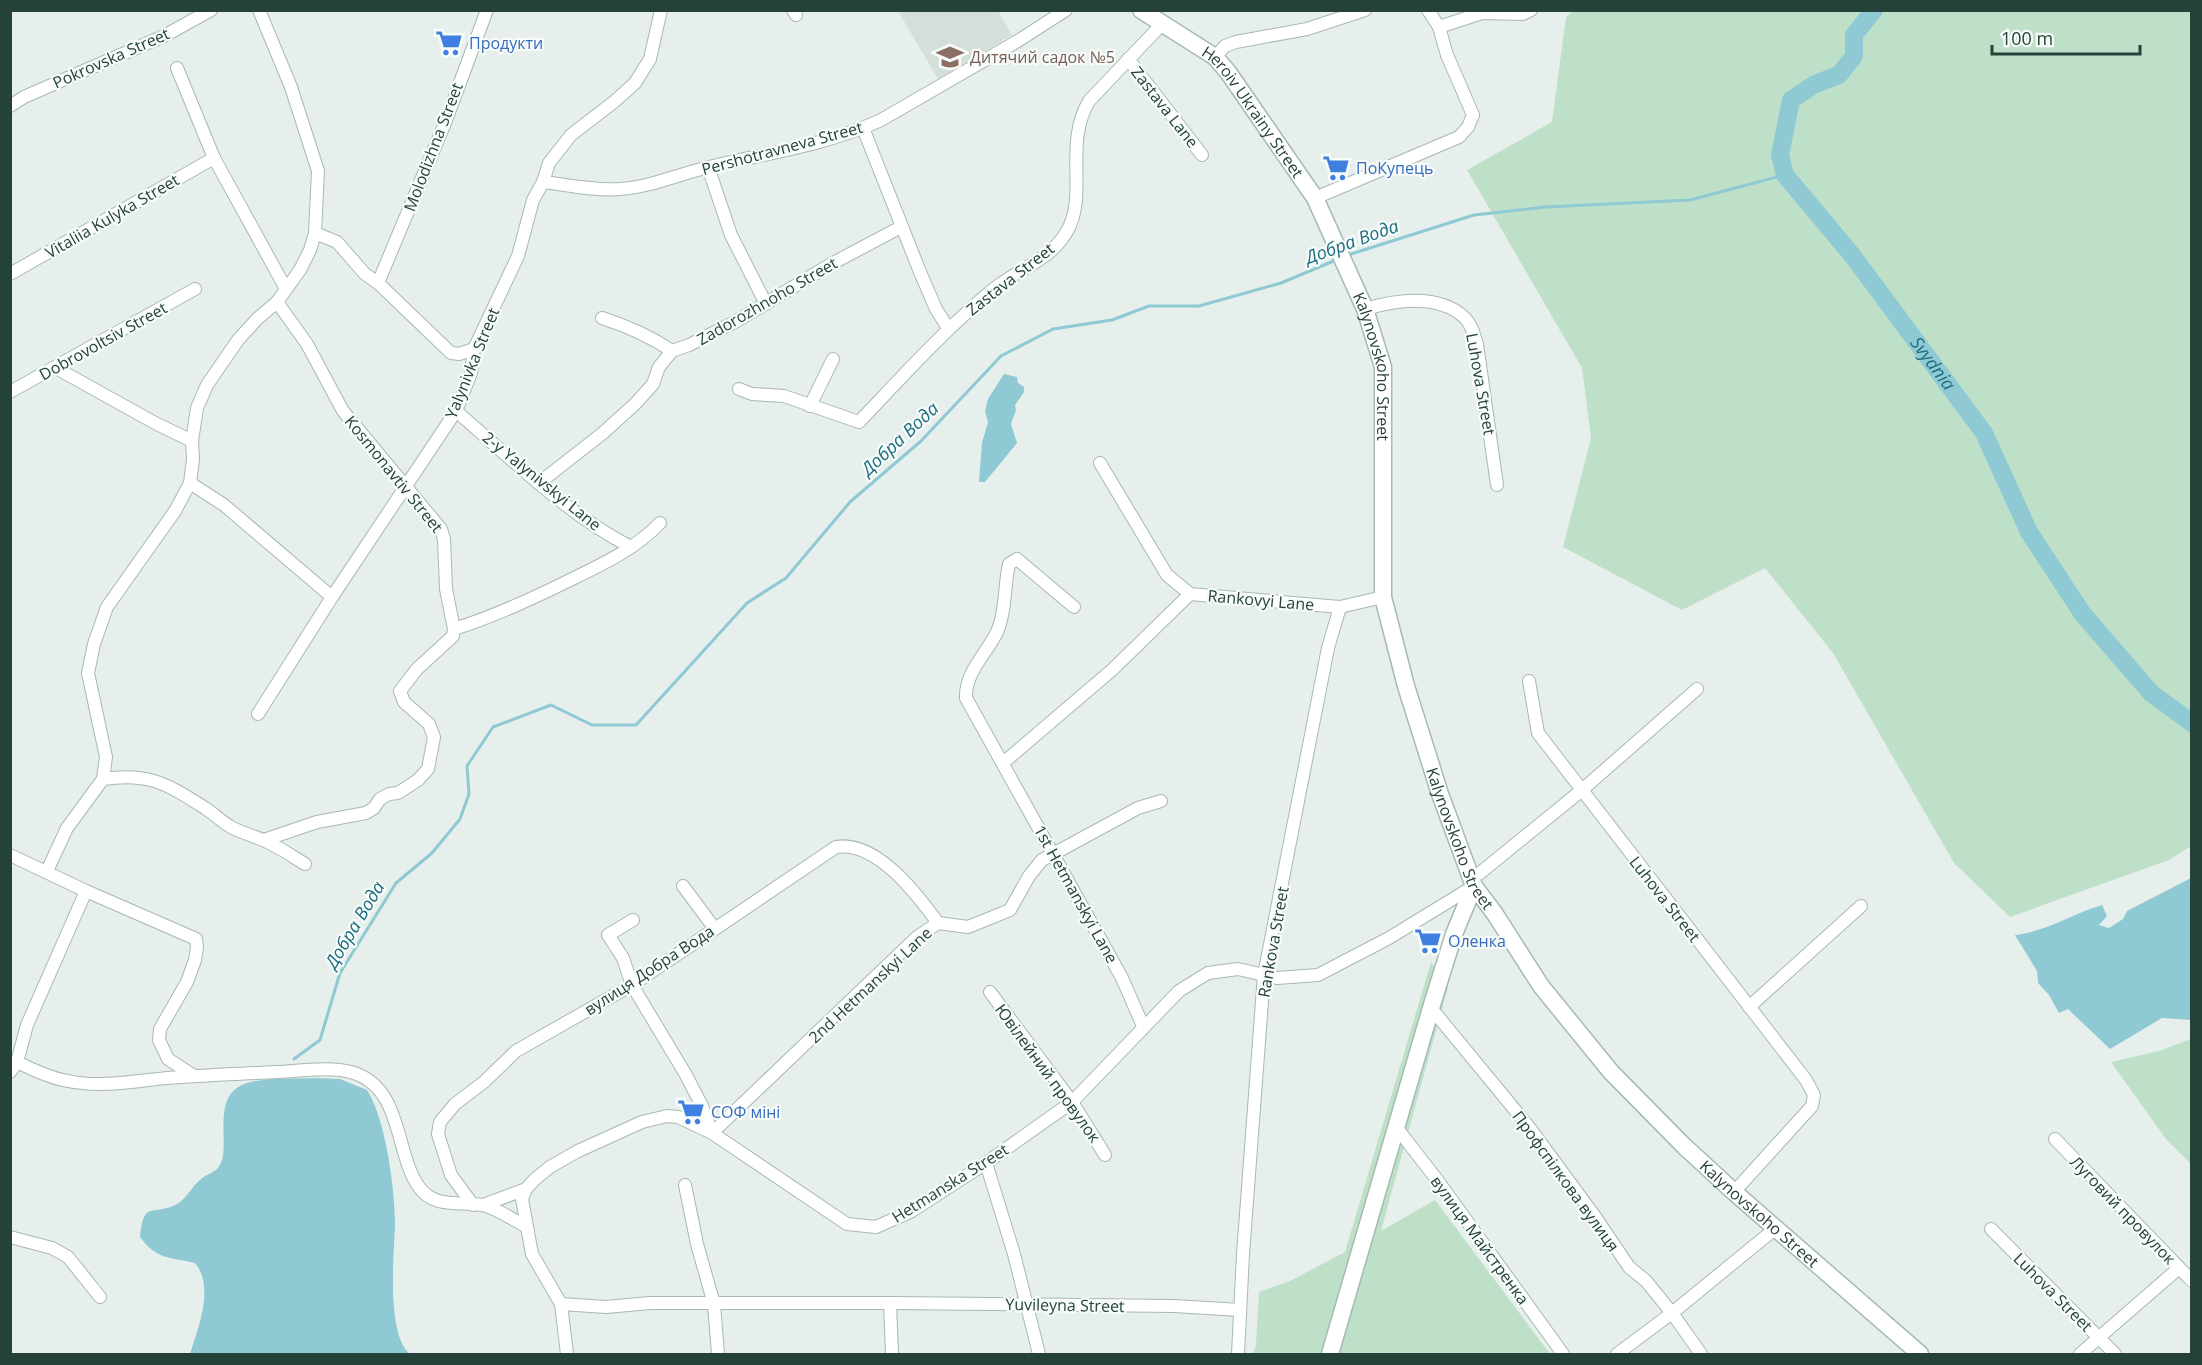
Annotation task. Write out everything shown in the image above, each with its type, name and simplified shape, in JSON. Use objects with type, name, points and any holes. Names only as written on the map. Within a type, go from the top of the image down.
[{"type":"main road","name":"Heroiv Ukrainy Street","points":[[1141,10],[1215,57],[1228,72],[1316,198],[1335,242]]},
{"type":"main road","name":"Kalynovskoho Street","points":[[1335,242],[1365,309],[1383,367],[1383,597],[1406,686],[1440,794],[1472,882],[1541,986],[1611,1072],[1684,1146],[1734,1192],[1920,1354]]},
{"type":"main road","points":[[1330,1354],[1431,1008],[1472,882]]},
{"type":"street","name":"Pokrovska Street","points":[[10,106],[164,36],[212,10]]},
{"type":"street","points":[[47,871],[67,828],[103,779],[106,757],[88,673],[100,623],[107,607],[175,511],[190,483],[193,459],[192,441],[198,408],[207,385],[238,339],[277,302],[300,270],[315,233],[318,171],[291,87],[259,10]]},
{"type":"street","name":"Molodizhna Street","points":[[378,283],[440,134],[487,10]]},
{"type":"street","name":"Yalynivka Street","points":[[258,714],[332,597],[456,411],[471,373],[474,349],[518,256],[533,200],[543,182],[549,163],[571,135],[635,83],[650,59],[661,10]]},
{"type":"street","name":"Pershotravneva Street","points":[[543,182],[619,189],[655,183],[708,167],[768,155],[863,128],[881,120],[1016,42],[1066,10]]},
{"type":"street","points":[[1215,57],[1225,46],[1236,42],[1306,29],[1365,10]]},
{"type":"street","points":[[1316,198],[1459,138],[1468,127],[1473,115],[1447,56],[1439,27],[1428,10]]},
{"type":"street","points":[[1439,27],[1482,13],[1523,14],[1530,10]]},
{"type":"street","name":"Zastava Street","points":[[810,406],[859,422],[948,328],[1002,282],[1042,259],[1066,234],[1075,213],[1076,139],[1083,112],[1089,101],[1162,23]]},
{"type":"street","name":"Zastava Lane","points":[[1128,59],[1202,155]]},
{"type":"street","points":[[177,68],[214,158],[285,289]]},
{"type":"street","points":[[863,128],[901,227],[936,309],[948,328]]},
{"type":"street","name":"Vitaliia Kulyka Street","points":[[10,274],[214,158]]},
{"type":"street","points":[[708,167],[731,235],[766,304]]},
{"type":"street","name":"Zadorozhnoho Street","points":[[672,351],[689,345],[766,304],[833,263],[901,227]]},
{"type":"street","points":[[315,233],[337,242],[365,274],[378,283],[451,353],[459,354],[474,349]]},
{"type":"street","name":"Dobrovoltsiv Street","points":[[10,392],[195,289]]},
{"type":"street","name":"Luhova Street","points":[[1365,309],[1392,301],[1431,302],[1450,307],[1466,318],[1477,344],[1497,485]]},
{"type":"street","name":"Kosmonavtiv Street","points":[[277,302],[307,344],[343,411],[441,529],[444,538],[446,589],[454,629]]},
{"type":"street","points":[[539,483],[603,434],[635,404],[653,384],[659,367],[672,351],[656,340],[602,318]]},
{"type":"street","points":[[739,389],[752,394],[784,396],[810,406],[833,359]]},
{"type":"street","points":[[56,368],[192,441]]},
{"type":"street","name":"2-y Yalynivskyi Lane","points":[[456,411],[581,516],[632,547]]},
{"type":"street","name":"Rankovyi Lane","points":[[1100,464],[1167,575],[1191,594],[1340,607],[1383,597]]},
{"type":"street","points":[[190,483],[224,505],[332,597]]},
{"type":"street","points":[[264,840],[317,822],[366,813],[380,799],[389,794],[398,793],[418,780],[428,769],[434,737],[429,724],[404,702],[400,691],[417,669],[453,636],[454,629],[528,601],[608,561],[632,547],[660,523]]},
{"type":"street","name":"1st Hetmanskyi Lane","points":[[1074,607],[1017,559],[1009,564],[997,632],[979,661],[966,689],[966,698],[1122,978],[1143,1026]]},
{"type":"street","points":[[1003,763],[1112,670],[1191,594]]},
{"type":"street","name":"Rankova Street","points":[[1238,1354],[1264,975],[1328,648],[1340,607]]},
{"type":"street","name":"Luhova Street","points":[[1529,681],[1538,733],[1806,1080],[1814,1095],[1812,1106],[1734,1192]]},
{"type":"street","points":[[1582,790],[1697,689]]},
{"type":"street","points":[[106,757],[125,776]]},
{"type":"street","points":[[103,779],[125,776],[158,781],[206,809],[229,826],[264,840],[305,864]]},
{"type":"street","name":"Hetmanska Street","points":[[526,1189],[550,1167],[578,1151],[642,1122],[667,1116],[678,1117],[712,1133],[847,1224],[876,1227],[912,1211],[986,1163],[1072,1102],[1179,991],[1208,973],[1238,969],[1277,978],[1318,975],[1389,938],[1472,882],[1582,790]]},
{"type":"street","name":"2nd Hetmanskyi Lane","points":[[712,1133],[917,937],[938,923],[968,927],[1010,910],[1029,876],[1042,860],[1138,808],[1161,801]]},
{"type":"street","name":"вулиця Добра Вода","points":[[478,1205],[451,1175],[438,1134],[440,1122],[455,1104],[484,1082],[516,1051],[632,985],[836,847],[848,845],[861,849],[879,860],[916,893],[938,923]]},
{"type":"street","points":[[10,855],[196,939],[195,960],[187,982],[160,1029],[159,1040],[168,1059],[194,1076]]},
{"type":"street","points":[[683,886],[715,928]]},
{"type":"street","points":[[86,891],[27,1025],[14,1067],[66,1081],[88,1084],[319,1070],[351,1072],[368,1079],[393,1113],[419,1188],[431,1198],[453,1205],[478,1205],[526,1189]]},
{"type":"street","points":[[1749,1007],[1862,906]]},
{"type":"street","points":[[633,920],[608,935],[623,958],[632,985],[686,1075],[702,1106],[712,1133]]},
{"type":"street","name":"Ювілейний провулок","points":[[990,992],[1072,1102],[1105,1155]]},
{"type":"street","name":"Профспілкова вулиця","points":[[1431,1008],[1529,1127],[1629,1267],[1646,1281],[1672,1312],[1701,1354]]},
{"type":"street","name":"вулиця Майстренка","points":[[1396,1127],[1438,1181],[1563,1354]]},
{"type":"street","name":"Луговий провулок","points":[[2055,1139],[2192,1281]]},
{"type":"street","points":[[986,1163],[1014,1254],[1039,1354]]},
{"type":"street","points":[[685,1185],[697,1245],[714,1304],[718,1354]]},
{"type":"street","points":[[526,1189],[522,1199],[532,1254],[561,1304],[567,1354]]},
{"type":"street","points":[[478,1205],[527,1227]]},
{"type":"street","points":[[1617,1354],[1776,1228]]},
{"type":"street","name":"Luhova Street","points":[[1991,1229],[2115,1354]]},
{"type":"street","points":[[10,1238],[52,1248],[68,1257],[100,1297]]},
{"type":"street","points":[[2080,1354],[2179,1268]]},
{"type":"street","name":"Yuvileyna Street","points":[[561,1304],[606,1307],[650,1303],[1027,1304],[1174,1306],[1240,1310]]},
{"type":"street","points":[[890,1303],[892,1354]]},
{"type":"shaded area","name":"Дитячий садок №5","points":[[898,11],[998,11],[1012,35],[938,79]]},
{"type":"green space","points":[[1573,11],[2191,11],[2191,846],[2169,860],[2010,917],[1954,863],[1833,653],[1765,568],[1682,610],[1563,547],[1591,438],[1582,368],[1467,170],[1552,122],[1566,17]]},
{"type":"green space","points":[[1431,962],[1448,987],[1381,1231],[1435,1200],[1550,1354],[1253,1354],[1256,1345],[1259,1292],[1290,1281],[1345,1252]]},
{"type":"green space","points":[[2192,1039],[2191,1164],[2166,1139],[2111,1062],[2159,1051]]},
{"type":"water","points":[[1004,374],[1017,377],[1018,383],[1024,387],[1024,392],[1015,405],[1016,410],[1011,424],[1017,443],[985,482],[979,482],[982,443],[988,422],[985,411],[988,399]]},
{"type":"water","points":[[2191,878],[2191,1020],[2162,1018],[2110,1049],[2068,1009],[2059,1013],[2049,995],[2038,983],[2037,971],[2015,935],[2048,927],[2102,905],[2107,916],[2099,925],[2109,928],[2123,919],[2127,911]]},
{"type":"water","points":[[340,1079],[367,1090],[374,1103],[384,1137],[393,1193],[394,1312],[402,1344],[410,1354],[190,1354],[203,1308],[204,1284],[201,1273],[195,1263],[164,1256],[152,1250],[140,1237],[144,1218],[150,1211],[179,1203],[201,1179],[217,1169],[222,1161],[224,1114],[232,1092],[249,1082]]},
{"type":"waterway","name":"Svydnia","points":[[1874,10],[1854,35],[1854,56],[1839,75],[1815,84],[1791,100],[1780,155],[1785,175],[1852,255],[1984,433],[2029,532],[2082,613],[2151,693],[2192,723]]},
{"type":"waterway","name":"Добра Вода","points":[[1348,255],[1474,215],[1546,207],[1690,200],[1785,175]]},
{"type":"waterway","name":"Добра Вода","points":[[294,1059],[320,1040],[340,973],[396,883],[432,853],[460,819],[469,794],[467,766],[493,727],[551,705],[592,725],[636,725],[747,603],[786,578],[850,502],[921,441],[1001,356],[1053,329],[1112,320],[1149,306],[1199,306],[1281,283],[1336,260]]},
{"type":"place","name":"Продукти","points":[[449,43]]},
{"type":"place","name":"Дитячий садок №5","points":[[950,57]]},
{"type":"place","name":"ПоКупець","points":[[1336,168]]},
{"type":"place","name":"Оленка","points":[[1428,941]]},
{"type":"place","name":"СОФ міні","points":[[691,1112]]}]
